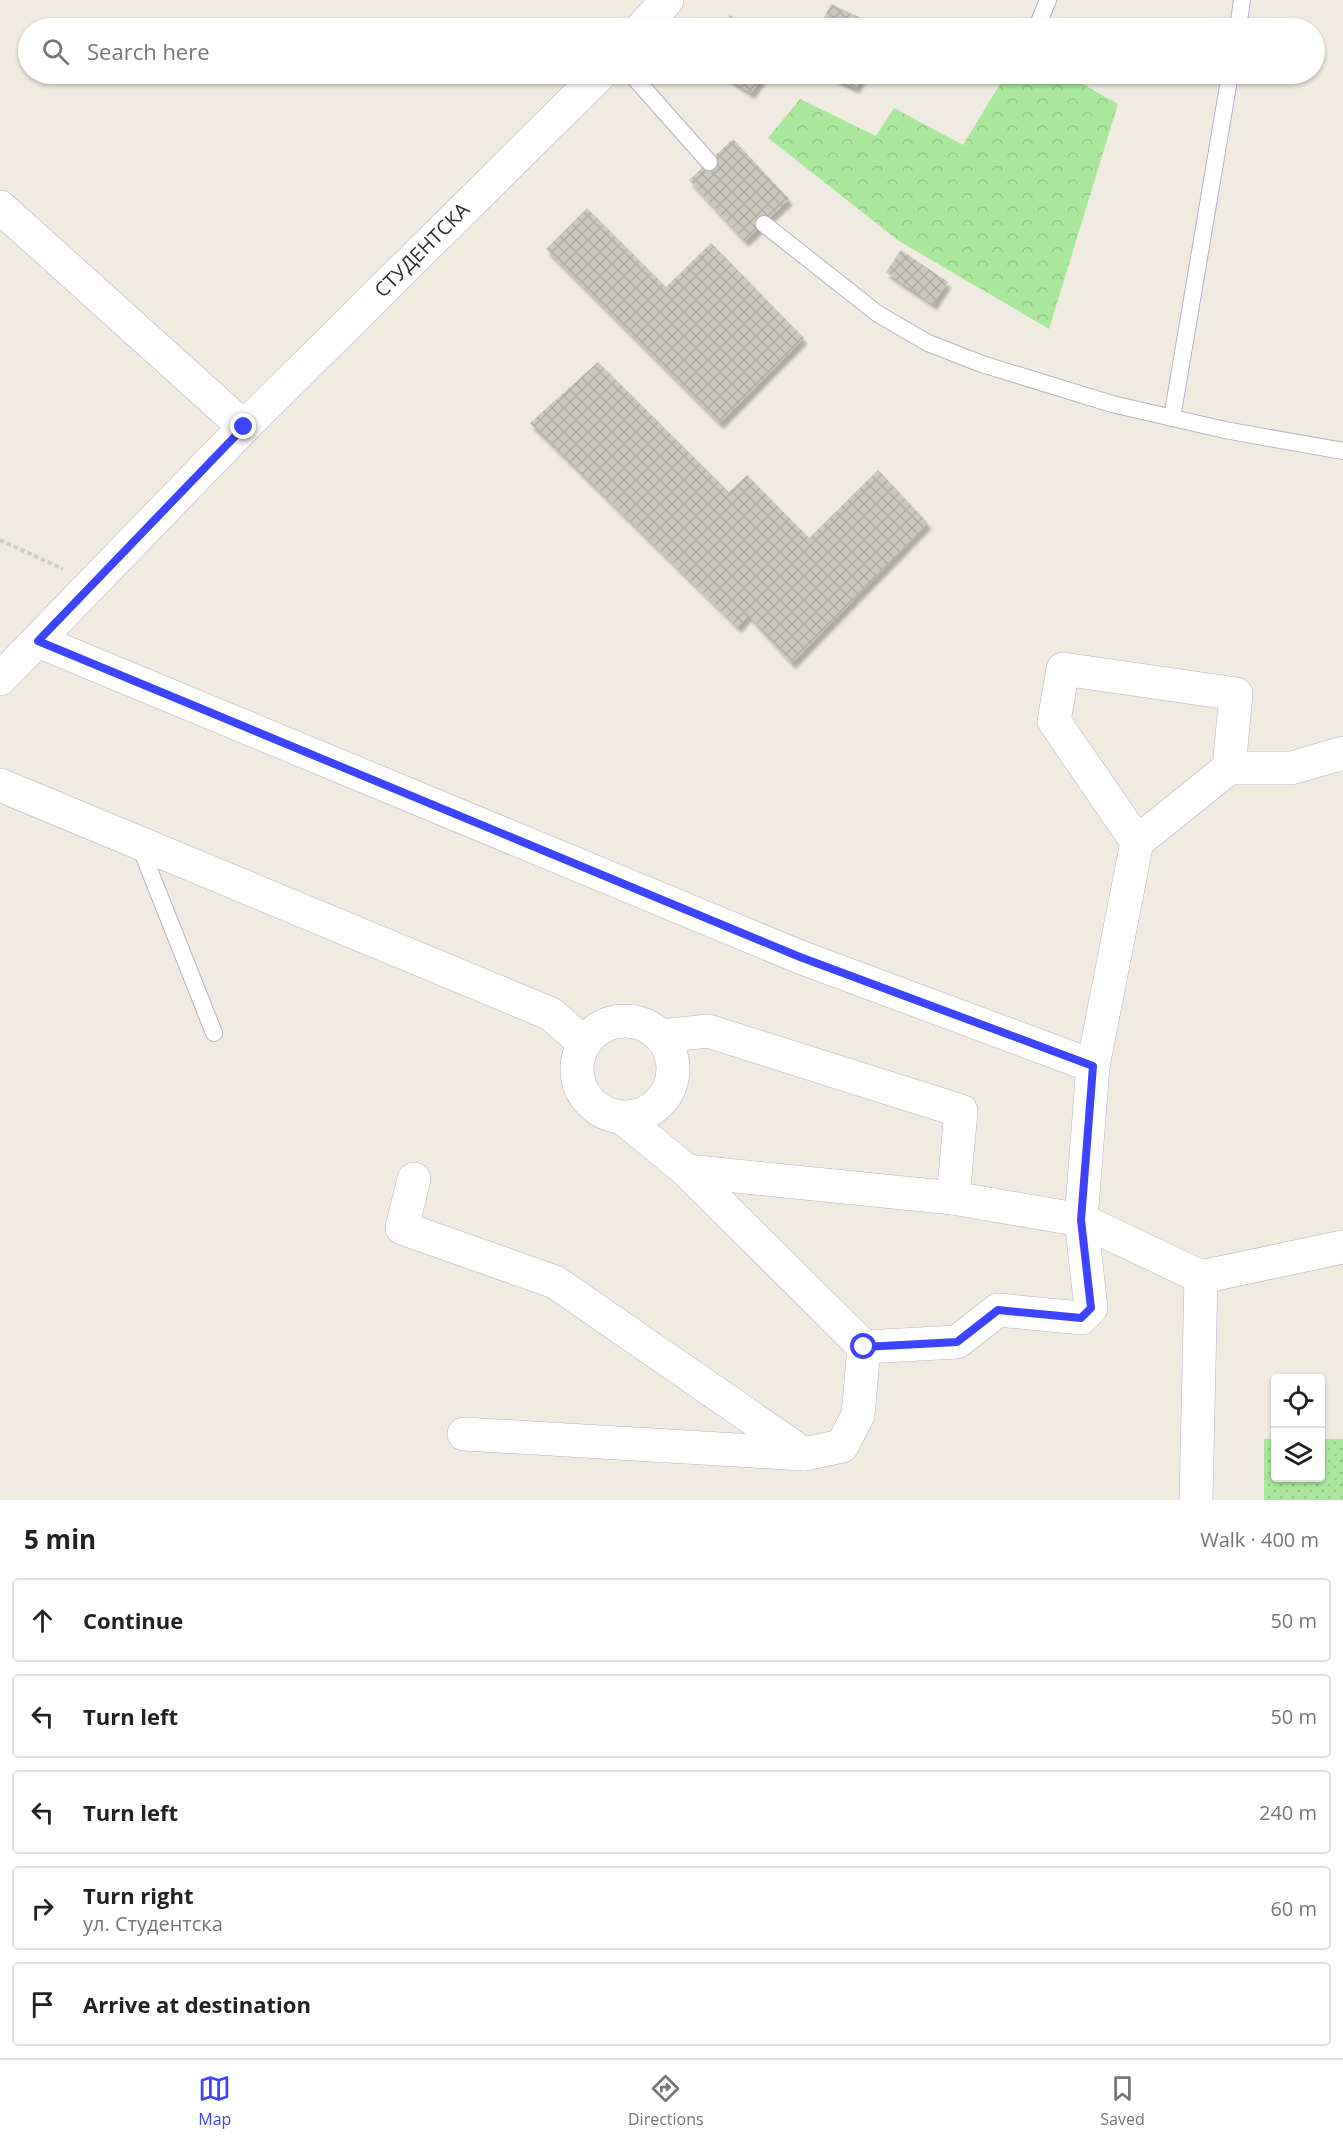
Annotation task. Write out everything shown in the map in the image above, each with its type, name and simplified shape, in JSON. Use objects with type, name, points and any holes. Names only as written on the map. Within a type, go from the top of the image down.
[{"type":"street","points":[[651,18],[667,0]]},
{"type":"street","name":"СТУДЕНТСКА","points":[[0,680],[244,427],[590,84]]},
{"type":"street","points":[[0,207],[244,427]]},
{"type":"street","points":[[38,641],[800,957],[1093,1066]]},
{"type":"street","points":[[1137,842],[1054,721],[1062,669],[1236,694],[1229,768]]},
{"type":"street","points":[[623,1118],[648,1112],[665,1096],[673,1075],[672,1058],[661,1036],[644,1024],[627,1020],[612,1022],[596,1029],[584,1043],[577,1059],[577,1077],[583,1093],[593,1106],[607,1114],[623,1118],[687,1171],[864,1347],[957,1342],[998,1310],[1081,1318],[1091,1308],[1081,1220],[1093,1066],[1137,842],[1229,768],[1291,768],[1343,753]]},
{"type":"street","points":[[0,785],[551,1014],[584,1043]]},
{"type":"street","points":[[661,1036],[708,1031],[961,1111],[953,1198]]},
{"type":"street","points":[[687,1171],[953,1198],[1081,1220],[1201,1278],[1343,1247]]},
{"type":"street","points":[[414,1179],[402,1228],[555,1282],[804,1454]]},
{"type":"street","points":[[1196,1500],[1201,1278]]},
{"type":"street","points":[[464,1434],[804,1454],[842,1446],[858,1415],[864,1347]]},
{"type":"lane","points":[[1041,18],[1048,0]]},
{"type":"lane","points":[[1239,18],[1242,0]]},
{"type":"lane","points":[[640,84],[709,162]]},
{"type":"lane","points":[[1172,418],[1228,84]]},
{"type":"lane","points":[[764,224],[878,314],[928,343],[1041,383],[1172,418],[1343,451]]},
{"type":"lane","points":[[138,842],[214,1033]]},
{"type":"path","points":[[0,540],[94,582]]},
{"type":"green space","points":[[1000,84],[1083,84],[1118,104],[1049,329],[899,241],[768,138],[800,99],[876,136],[894,108],[963,145]]},
{"type":"green space","points":[[1264,1439],[1271,1439],[1271,1482],[1325,1482],[1325,1439],[1343,1439],[1343,1500],[1264,1500]]},
{"type":"building","points":[[831,4],[861,18],[824,18]]},
{"type":"building","points":[[737,84],[758,84],[751,93]]},
{"type":"building","points":[[733,139],[789,199],[745,241],[689,180]]},
{"type":"building","points":[[587,208],[666,287],[711,243],[804,338],[720,423],[546,249]]},
{"type":"building","points":[[901,250],[948,282],[933,304],[886,272]]},
{"type":"building","points":[[598,362],[729,492],[747,475],[809,538],[878,470],[928,523],[792,663],[748,615],[738,627],[530,423]]},
{"type":"route","points":[[244,427],[38,641],[800,957],[1093,1066],[1081,1220],[1091,1308],[1081,1318],[998,1310],[957,1342],[864,1347]]}]
